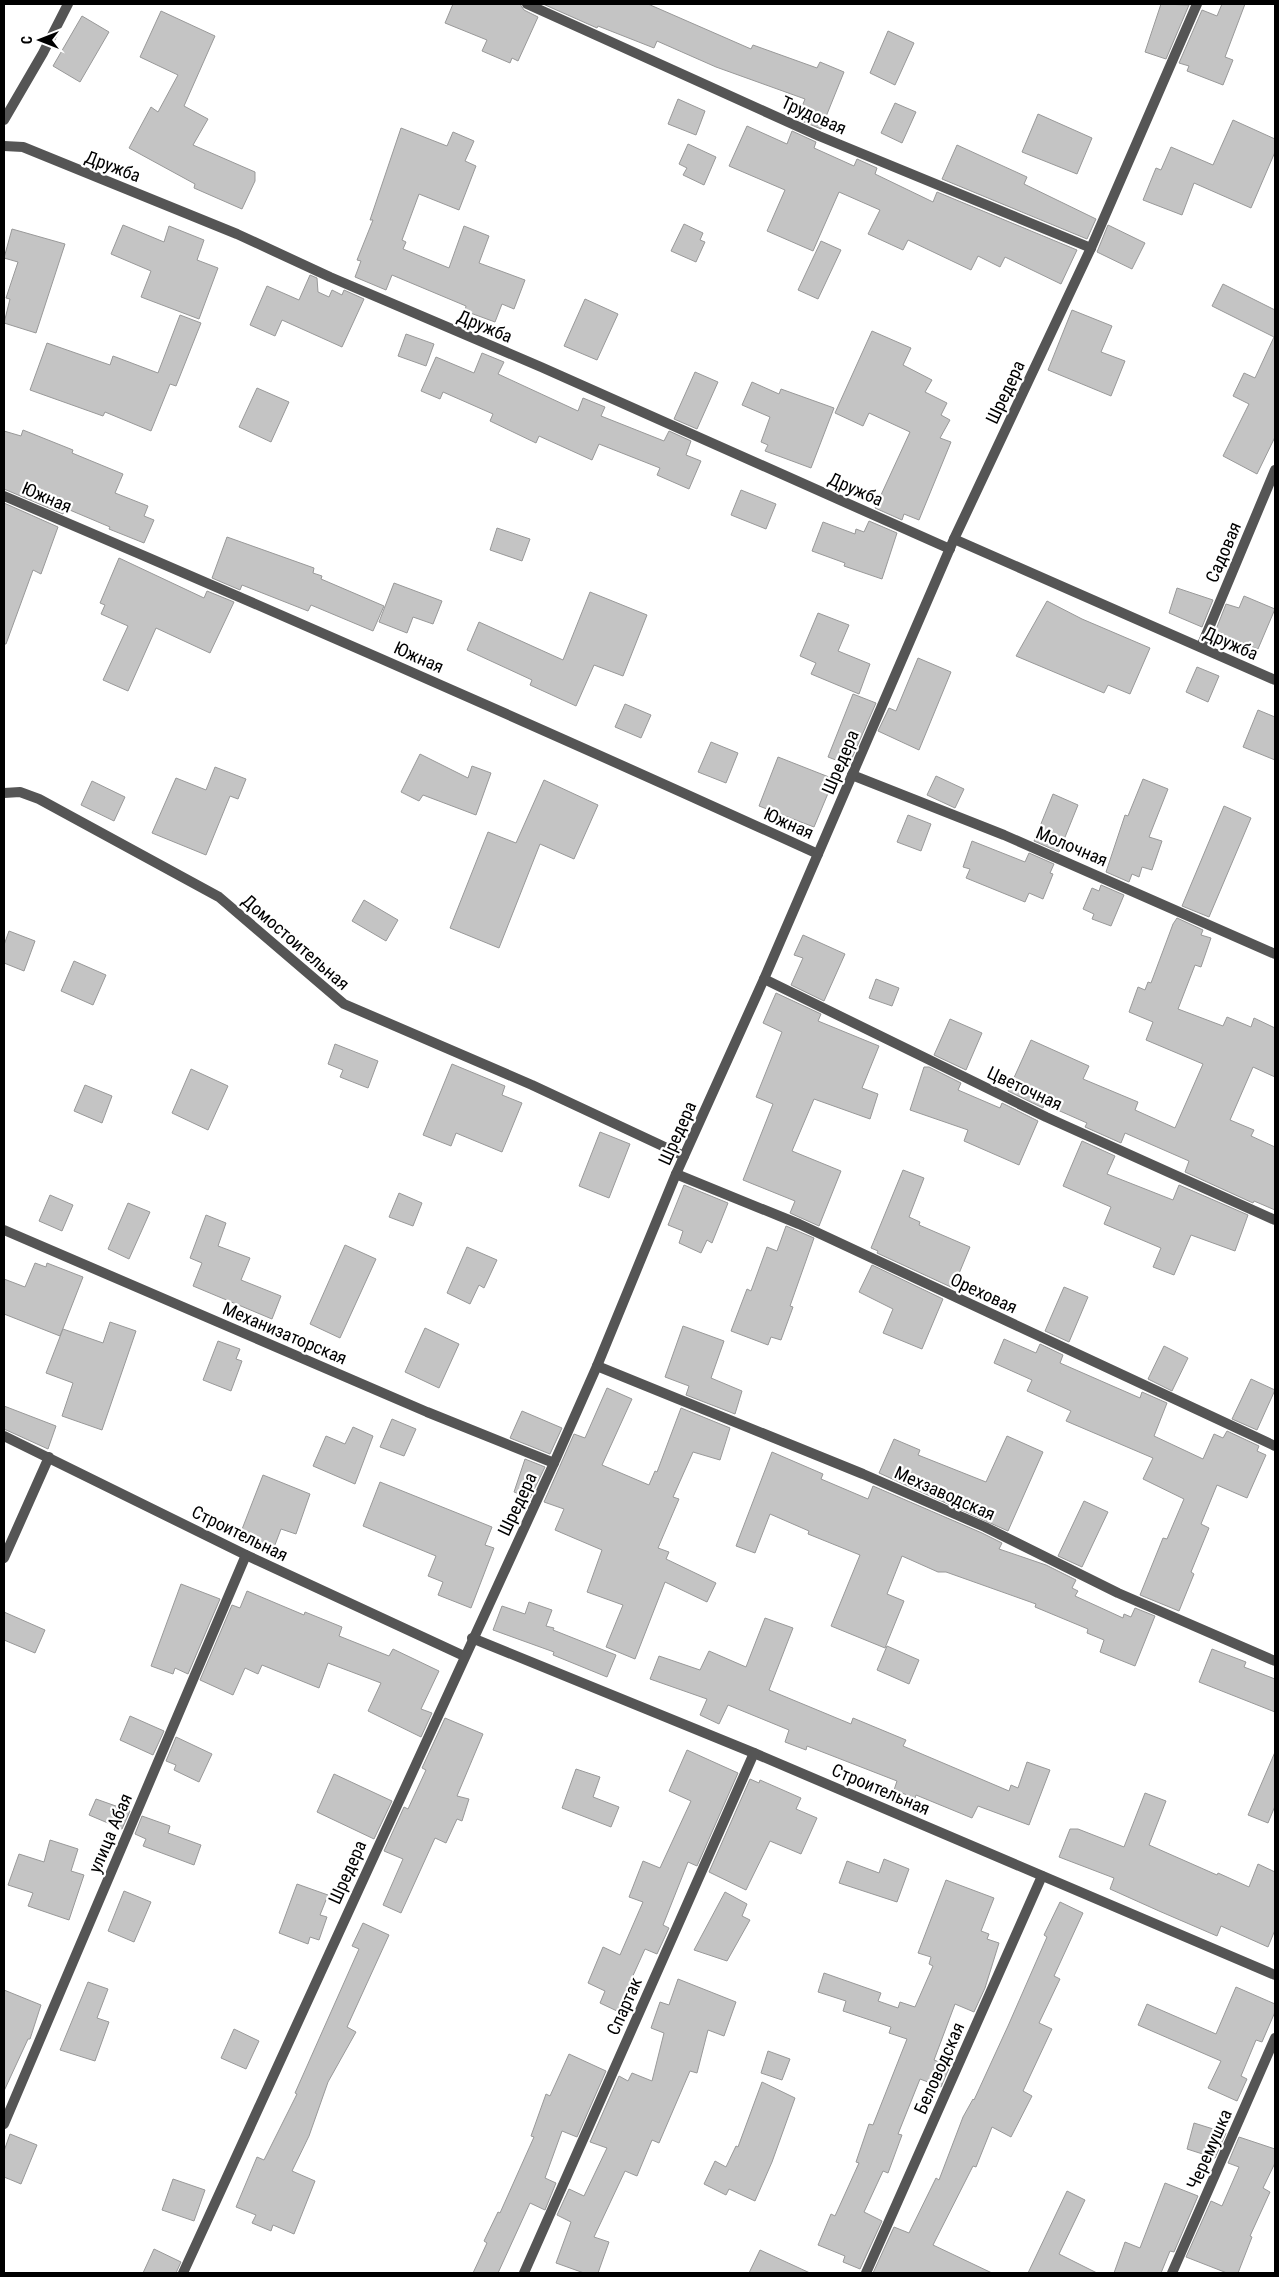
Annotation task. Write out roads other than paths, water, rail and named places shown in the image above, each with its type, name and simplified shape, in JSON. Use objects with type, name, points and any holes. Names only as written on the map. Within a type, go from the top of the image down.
[{"type":"street","points":[[4,120],[43,53],[68,4]]},
{"type":"street","name":"Трудовая","points":[[527,4],[810,132],[1091,248]]},
{"type":"street","name":"Шредера","points":[[183,2273],[472,1638],[554,1463],[597,1366],[676,1174],[764,979],[952,544],[1091,248],[1197,4]]},
{"type":"street","name":"Дружба","points":[[4,146],[23,147],[237,234],[330,277],[952,544],[1201,647],[1275,680]]},
{"type":"street","name":"Садовая","points":[[1201,647],[1275,470]]},
{"type":"street","name":"Южная","points":[[4,496],[312,628],[818,854]]},
{"type":"street","name":"Молочная","points":[[852,775],[1004,835],[1275,954]]},
{"type":"street","name":"Домостоительная","points":[[4,792],[20,792],[39,799],[219,897],[344,1004],[532,1085],[684,1156]]},
{"type":"street","name":"Цветочная","points":[[764,979],[1046,1117],[1275,1220]]},
{"type":"street","name":"Ореховая","points":[[676,1174],[799,1224],[1275,1446]]},
{"type":"street","name":"Механизаторская","points":[[4,1230],[427,1412],[554,1463]]},
{"type":"street","name":"Мехзаводская","points":[[597,1366],[863,1474],[985,1527],[1118,1594],[1275,1661]]},
{"type":"street","name":"Строительная","points":[[4,1436],[246,1555],[464,1656]]},
{"type":"street","points":[[4,1558],[49,1457]]},
{"type":"street","name":"улица Абая","points":[[4,2124],[246,1555]]},
{"type":"street","name":"Строительная","points":[[472,1638],[754,1753],[1275,1975]]},
{"type":"street","name":"Спартак","points":[[524,2273],[754,1753]]},
{"type":"street","name":"Беловодская","points":[[866,2273],[1042,1876]]},
{"type":"street","name":"Черемушка","points":[[1172,2273],[1275,2038]]}]
